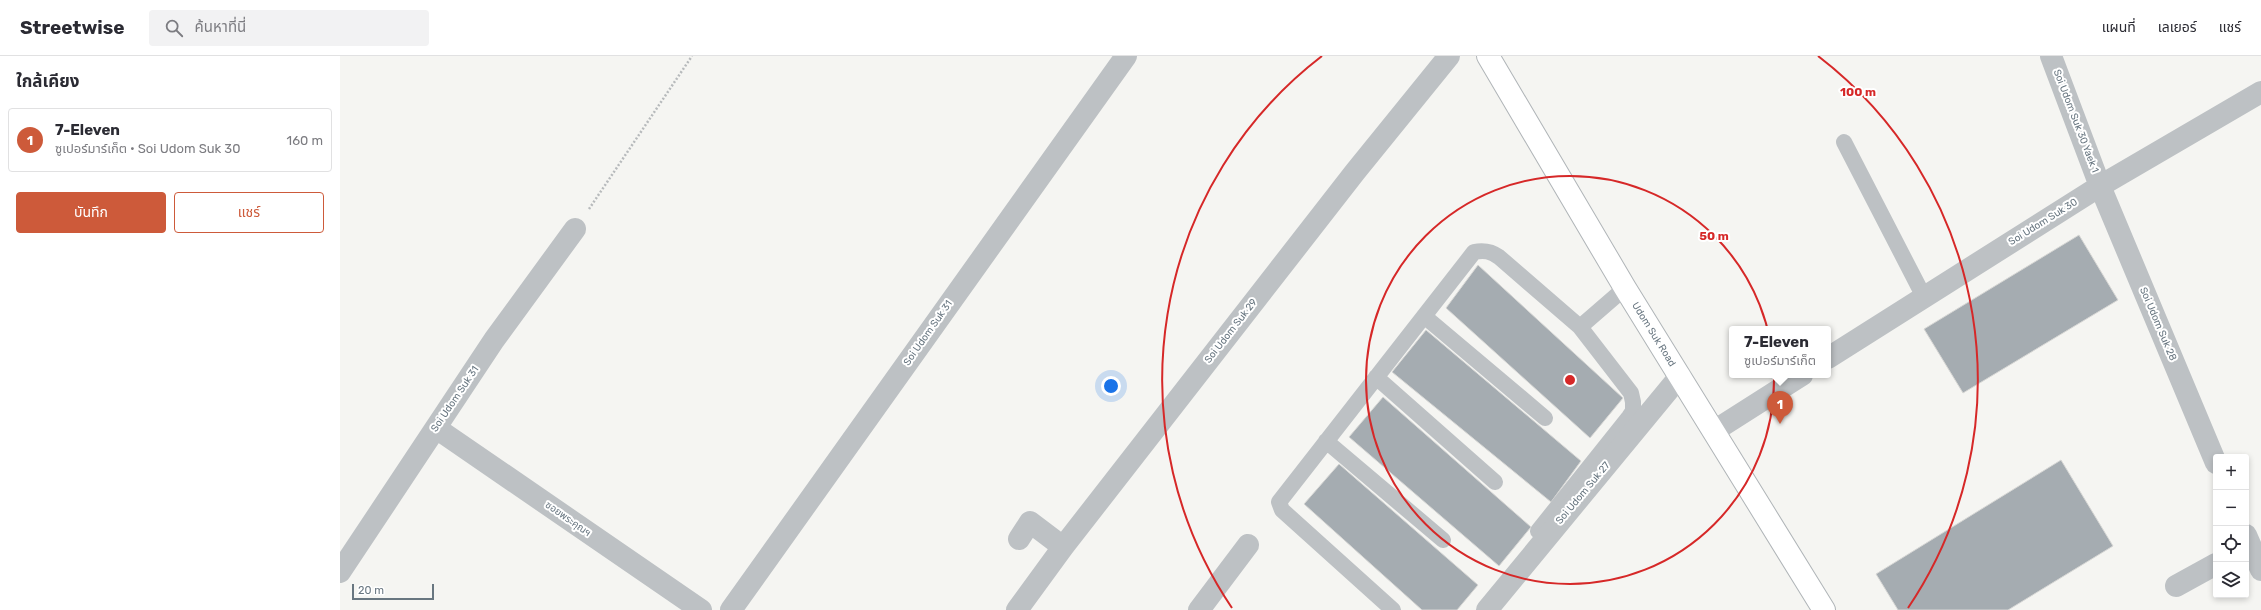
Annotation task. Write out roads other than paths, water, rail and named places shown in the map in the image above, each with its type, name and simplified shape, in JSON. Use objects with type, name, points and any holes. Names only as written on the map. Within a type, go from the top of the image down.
[{"type":"main road","name":"Udom Suk Road","points":[[1488,56],[1625,288],[1824,610]]},
{"type":"street","name":"Soi Udom Suk 31","points":[[731,610],[1126,56]]},
{"type":"street","name":"Soi Udom Suk 29","points":[[1017,610],[1063,547],[1355,172],[1449,56]]},
{"type":"street","name":"Soi Udom Suk 30 Yaek 1","points":[[2051,56],[2100,186]]},
{"type":"street","name":"Soi Udom Suk 30","points":[[1831,356],[2100,186],[2261,92]]},
{"type":"street","name":"Soi Udom Suk 28","points":[[2100,186],[2213,456]]},
{"type":"street","name":"Soi Udom Suk 31","points":[[340,572],[494,340],[575,229]]},
{"type":"street","name":"Soi Udom Suk 27","points":[[1487,610],[1680,376]]},
{"type":"street","points":[[1714,431],[1797,378]]},
{"type":"street","name":"ซอยพระคุณฯ","points":[[436,428],[701,610]]},
{"type":"street","points":[[1020,539],[1030,522],[1063,547]]},
{"type":"street","points":[[2251,543],[2261,570]]},
{"type":"street","points":[[1199,610],[1248,545]]},
{"type":"street","points":[[2176,586],[2213,566]]},
{"type":"lane","points":[[1844,142],[1924,297]]},
{"type":"lane","points":[[1393,610],[1280,506],[1279,502],[1474,252],[1487,251],[1499,257],[1580,327],[1631,393],[1633,411],[1475,610]]},
{"type":"lane","points":[[1580,327],[1625,288]]},
{"type":"lane","points":[[1424,316],[1545,418]]},
{"type":"lane","points":[[1376,377],[1495,482]]},
{"type":"lane","points":[[1326,441],[1443,540]]},
{"type":"place","name":"7-Eleven","points":[[1780,424]]}]
